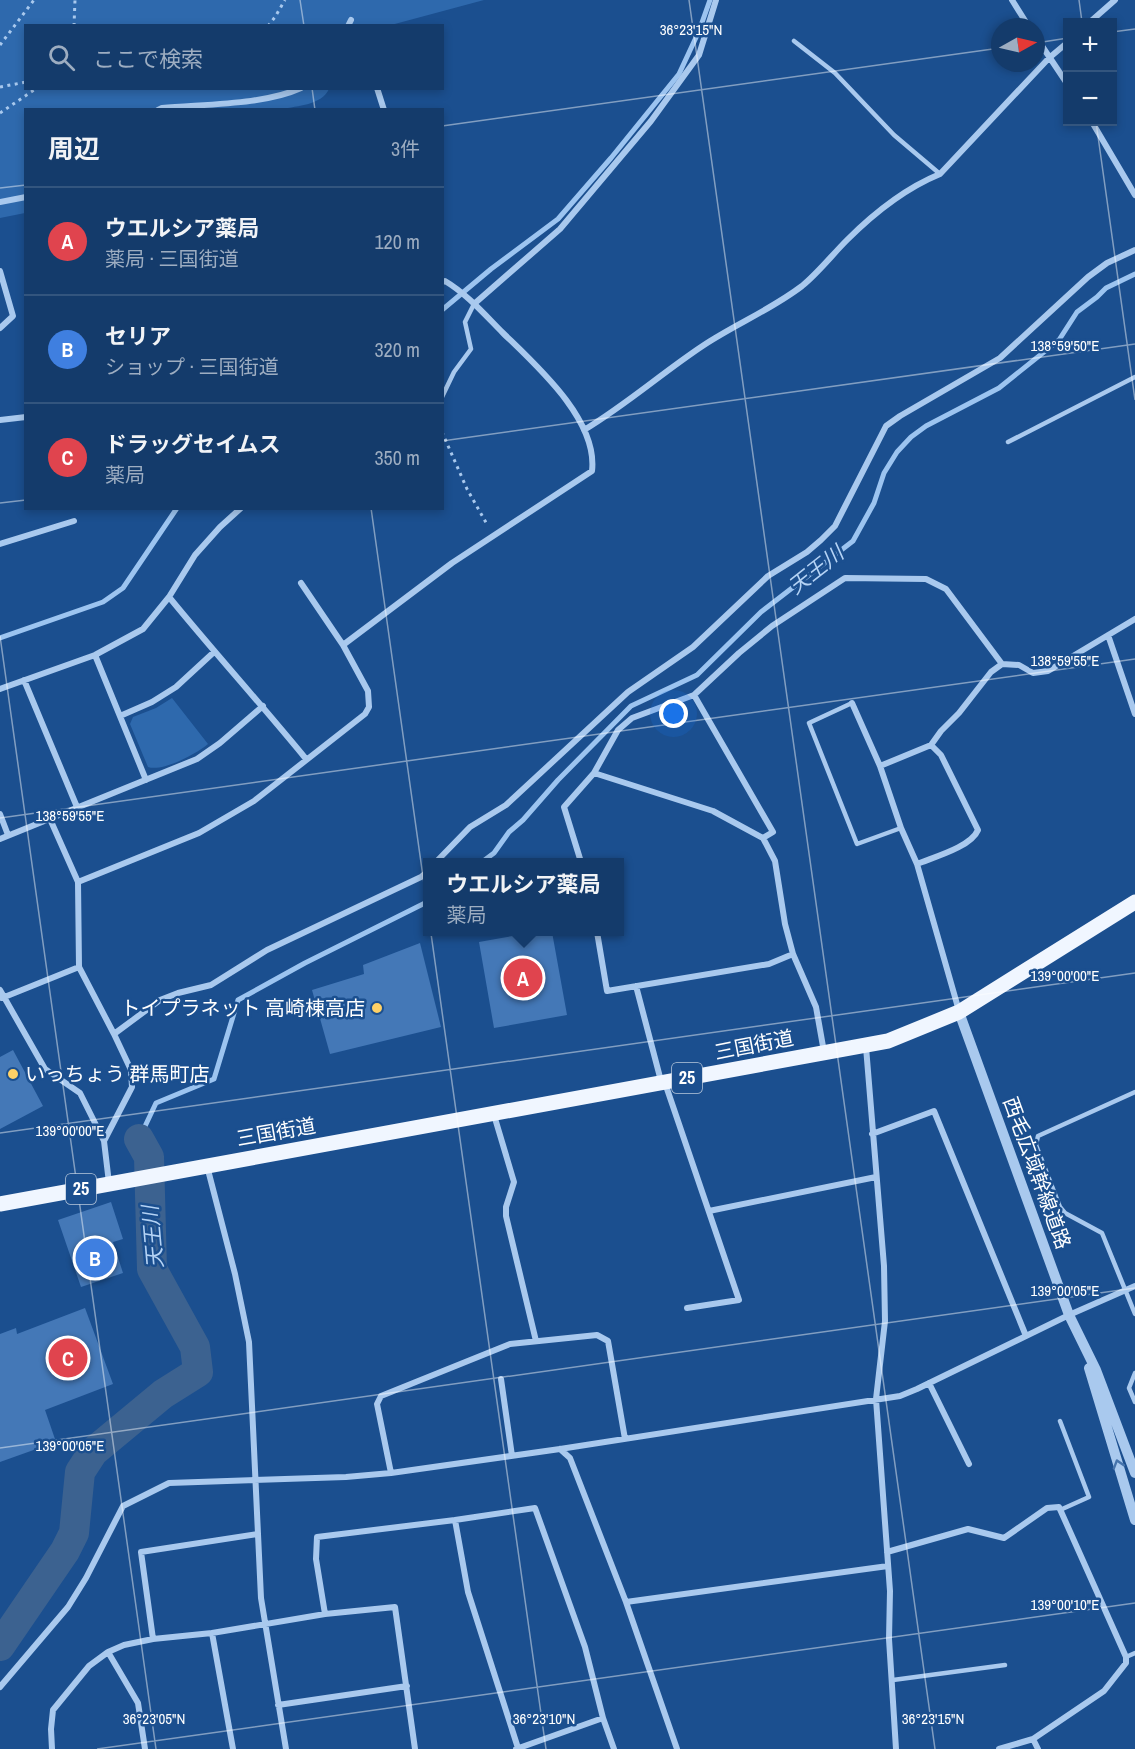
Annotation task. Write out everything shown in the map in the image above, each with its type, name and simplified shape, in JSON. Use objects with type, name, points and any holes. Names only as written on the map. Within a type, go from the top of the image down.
[{"type":"main road","name":"三国街道","points":[[207,1166],[866,1047],[888,1041],[959,1012],[1135,902]]},
{"type":"main road","name":"25","points":[[0,1204],[207,1166]]},
{"type":"street","points":[[474,304],[560,229],[651,121],[699,55],[716,0]]},
{"type":"street","points":[[1012,0],[1023,18]]},
{"type":"street","points":[[1095,18],[1115,0]]},
{"type":"street","points":[[584,430],[603,419],[705,344],[805,284],[861,226],[920,183],[940,174],[1049,58],[1063,46]]},
{"type":"street","points":[[1045,52],[1063,78]]},
{"type":"street","points":[[176,108],[268,98],[286,95],[297,90]]},
{"type":"street","points":[[377,90],[383,108]]},
{"type":"street","points":[[1094,126],[1135,195]]},
{"type":"street","points":[[0,202],[24,197]]},
{"type":"street","points":[[440,858],[470,827],[507,805],[628,692],[693,647],[768,576],[807,552],[821,540],[835,526],[886,426],[1000,358],[1088,278],[1107,264],[1135,250]]},
{"type":"street","points":[[0,271],[13,316],[0,328]]},
{"type":"street","points":[[343,645],[452,563],[592,471],[593,461],[584,430],[572,409],[548,377],[474,304],[444,281]]},
{"type":"street","points":[[0,420],[24,417]]},
{"type":"street","points":[[0,690],[95,655],[143,629],[169,597],[195,555],[239,510]]},
{"type":"street","points":[[0,544],[74,521]]},
{"type":"street","points":[[580,858],[564,807],[594,773],[618,730],[632,718],[694,695],[772,626],[845,578],[926,579],[938,584],[946,589],[1002,664]]},
{"type":"street","points":[[78,882],[217,824],[254,801],[359,719],[369,707],[368,691],[343,645],[301,583]]},
{"type":"street","points":[[169,597],[306,759]]},
{"type":"street","points":[[880,766],[931,745],[991,672],[1002,664],[1019,665],[1033,673],[1048,671],[1135,619]]},
{"type":"street","points":[[1108,635],[1135,714]]},
{"type":"street","points":[[120,716],[152,702],[176,687],[214,652]]},
{"type":"street","points":[[95,655],[146,780]]},
{"type":"street","points":[[24,680],[77,807]]},
{"type":"street","points":[[694,695],[773,832],[763,838]]},
{"type":"street","points":[[852,703],[880,766],[901,828],[917,864],[959,1012]]},
{"type":"street","points":[[0,839],[197,759],[220,743],[263,706]]},
{"type":"street","points":[[917,864],[968,843],[975,837],[978,830],[941,755],[931,745]]},
{"type":"street","points":[[594,773],[713,811],[763,838],[775,861],[785,924],[794,954],[816,1007],[824,1053]]},
{"type":"street","points":[[0,814],[9,835]]},
{"type":"street","points":[[50,819],[78,882],[79,967],[131,1070],[132,1087],[104,1141]]},
{"type":"street","points":[[114,1034],[160,1000],[211,985],[267,950],[423,875]]},
{"type":"street","points":[[598,936],[607,991],[769,964],[794,954]]},
{"type":"street","points":[[79,967],[1,995],[45,1069],[80,1092],[104,1141],[109,1183]]},
{"type":"street","points":[[636,986],[663,1083],[739,1300],[687,1308]]},
{"type":"street","name":"西毛広域幹線道路","points":[[959,1012],[1069,1315],[1096,1370],[1135,1473]]},
{"type":"street","points":[[866,1047],[884,1266],[885,1321],[876,1399],[890,1591],[889,1639],[896,1749]]},
{"type":"street","points":[[872,1134],[934,1111],[1026,1336]]},
{"type":"street","points":[[494,1113],[514,1182],[506,1206],[506,1216],[536,1341]]},
{"type":"street","points":[[207,1166],[235,1274],[249,1342],[264,1625],[286,1749]]},
{"type":"street","points":[[709,1211],[876,1177]]},
{"type":"street","points":[[0,1687],[68,1607],[86,1578],[123,1506],[169,1483],[346,1477],[391,1473],[560,1449],[900,1395],[1135,1286]]},
{"type":"street","points":[[391,1473],[377,1404],[381,1396],[510,1344],[597,1335],[608,1341],[625,1439]]},
{"type":"street","name":"西毛広域幹線道路","points":[[1083,1346],[1135,1520]]},
{"type":"street","points":[[501,1379],[512,1456]]},
{"type":"street","points":[[929,1383],[969,1464]]},
{"type":"street","points":[[560,1449],[570,1458],[626,1602],[676,1749]]},
{"type":"street","points":[[887,1552],[968,1529],[1004,1538],[1047,1508],[1059,1507],[1126,1657],[1126,1663],[1104,1692],[1033,1739],[999,1749]]},
{"type":"street","points":[[325,1614],[316,1559],[317,1537],[535,1508],[585,1647],[603,1718],[614,1749]]},
{"type":"street","points":[[455,1520],[468,1592],[517,1749],[603,1718]]},
{"type":"street","points":[[153,1639],[141,1552],[258,1534]]},
{"type":"street","points":[[626,1602],[888,1566]]},
{"type":"street","points":[[52,1749],[53,1710],[89,1666],[108,1652],[124,1645],[325,1614],[395,1607],[415,1749]]},
{"type":"street","points":[[212,1633],[233,1749]]},
{"type":"street","points":[[108,1652],[138,1702],[145,1749]]},
{"type":"street","points":[[278,1705],[407,1686]]},
{"type":"street","points":[[1033,1739],[1038,1749]]},
{"type":"lane","points":[[794,41],[835,73],[894,135],[940,174]]},
{"type":"lane","points":[[444,393],[454,372],[471,349],[465,322],[474,304]]},
{"type":"lane","points":[[1008,442],[1135,377]]},
{"type":"lane","points":[[852,703],[809,723],[857,844],[901,828]]},
{"type":"lane","points":[[1135,1092],[1038,1136],[1036,1144],[1060,1207],[1065,1213],[1102,1233],[1135,1314]]},
{"type":"lane","points":[[1135,1373],[1129,1388],[1135,1402]]},
{"type":"lane","points":[[1060,1421],[1089,1497],[1060,1510]]},
{"type":"lane","points":[[1126,1657],[1135,1653]]},
{"type":"lane","points":[[893,1680],[1005,1665]]},
{"type":"path","points":[[0,45],[34,0]]},
{"type":"path","points":[[74,24],[75,0]]},
{"type":"path","points":[[270,24],[285,0]]},
{"type":"path","points":[[0,87],[24,82]]},
{"type":"path","points":[[0,113],[34,90]]},
{"type":"path","points":[[444,437],[467,489],[494,536]]},
{"type":"shaded area","points":[[0,0],[484,0],[395,24],[24,24],[24,90],[328,90],[315,102],[289,108],[24,108],[24,213],[0,218]]},
{"type":"shaded area","points":[[172,698],[208,744],[196,753],[170,765],[148,767],[130,724],[133,717],[156,708]]},
{"type":"building","points":[[513,936],[553,936],[567,1015],[494,1028],[479,942]]},
{"type":"building","name":"トイプラネット 高崎棟高店","points":[[420,943],[441,1027],[330,1054],[312,990],[364,974],[363,965]]},
{"type":"building","name":"いっちょう 群馬町店","points":[[13,1050],[43,1106],[0,1129],[0,1057]]},
{"type":"building","points":[[111,1202],[123,1239],[113,1242],[123,1273],[81,1287],[58,1220]]},
{"type":"building","points":[[85,1308],[113,1384],[45,1410],[56,1442],[0,1462],[0,1334],[16,1328],[17,1334]]},
{"type":"waterway","points":[[444,308],[491,269],[558,219],[611,158],[679,74],[699,31],[710,0]]},
{"type":"waterway","name":"天王川","points":[[487,858],[558,780],[631,706],[697,675],[761,612],[853,541],[874,503],[884,473],[897,452],[911,437],[926,426],[999,388],[1059,340],[1077,312],[1106,288],[1135,274]]},
{"type":"waterway","points":[[0,638],[103,602],[123,588],[176,510]]},
{"type":"waterway","name":"天王川","points":[[139,1139],[156,1103],[214,1079],[238,1000],[305,963],[423,904]]},
{"type":"waterway","name":"天王川","points":[[0,1646],[65,1551],[74,1533],[80,1472],[93,1452],[163,1394],[198,1372],[195,1347],[152,1269],[149,1157],[139,1139]]},
{"type":"place","name":"ウエルシア薬局","points":[[523,978]]},
{"type":"place","name":"トイプラネット 高崎棟高店","points":[[377,1008]]},
{"type":"place","name":"いっちょう 群馬町店","points":[[13,1074]]},
{"type":"place","name":"セリア","points":[[95,1258]]},
{"type":"place","name":"ドラッグセイムス","points":[[68,1358]]}]
